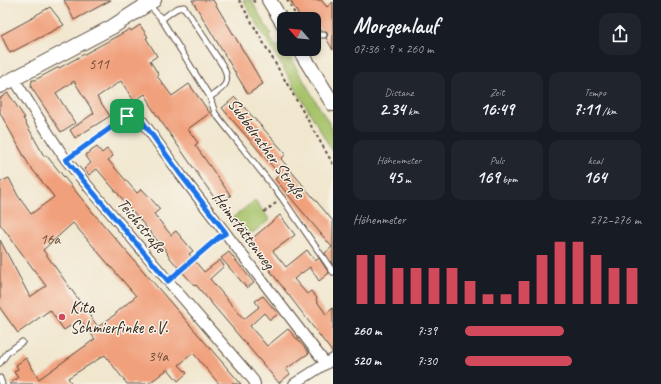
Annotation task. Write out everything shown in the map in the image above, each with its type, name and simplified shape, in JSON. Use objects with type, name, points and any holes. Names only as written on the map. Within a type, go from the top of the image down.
[{"type":"street","points":[[269,0],[277,13]]},
{"type":"street","name":"Subbelrather Straße","points":[[0,86],[112,27],[151,2]]},
{"type":"street","points":[[303,56],[333,104]]},
{"type":"street","name":"Teichstraße","points":[[14,78],[66,160],[255,384]]},
{"type":"street","name":"Heimstättenweg","points":[[137,114],[181,175],[329,362]]},
{"type":"street","points":[[294,384],[329,362]]},
{"type":"lane","name":"Subbelrather Straße","points":[[151,2],[210,98],[216,113],[282,198],[333,272]]},
{"type":"lane","points":[[162,20],[178,8],[184,7],[223,66],[227,76],[226,83],[223,88],[210,98]]},
{"type":"lane","points":[[0,363],[8,352],[22,342]]},
{"type":"lane","points":[[0,378],[2,384]]},
{"type":"path","points":[[238,0],[333,164]]},
{"type":"path","points":[[287,0],[294,12]]},
{"type":"path","points":[[66,160],[127,116],[137,114]]},
{"type":"path","points":[[264,212],[282,198]]},
{"type":"path","points":[[168,281],[219,237],[226,233]]},
{"type":"green space","points":[[243,0],[251,0],[271,34],[269,36],[277,46],[277,56],[289,56],[333,130],[333,152]]},
{"type":"green space","points":[[255,200],[270,220],[245,238],[231,219]]},
{"type":"building","points":[[64,0],[111,0],[74,20]]},
{"type":"building","points":[[192,0],[213,0],[263,84],[248,94]]},
{"type":"building","points":[[290,0],[321,0],[327,7],[333,2],[333,50],[326,38],[328,35],[326,31],[321,30],[321,12],[297,12]]},
{"type":"building","points":[[50,7],[64,25],[10,53],[1,35]]},
{"type":"building","points":[[140,25],[148,37],[146,38],[157,56],[150,61],[159,75],[157,76],[172,96],[189,84],[210,113],[188,129],[198,143],[195,145],[231,196],[218,203],[160,120],[145,94],[134,101],[121,81],[97,97],[110,116],[75,138],[70,130],[94,113],[74,81],[56,93],[75,123],[61,132],[31,87],[32,80],[35,80],[59,68]]},
{"type":"building","points":[[8,93],[25,118],[23,118],[44,156],[46,155],[95,215],[241,384],[219,384],[193,353],[179,365],[187,373],[178,381],[168,369],[148,384],[127,384],[105,355],[68,378],[72,384],[9,384],[18,378],[14,372],[18,369],[16,365],[26,358],[39,379],[95,339],[80,319],[64,330],[50,310],[18,333],[0,308],[0,240],[30,297],[46,286],[0,224],[0,182],[9,178],[18,196],[31,214],[54,197],[29,165],[0,113],[0,98]],"holes":[[[73,223],[136,296],[98,327],[43,250]]]},
{"type":"building","points":[[235,97],[286,154],[281,159],[333,221],[333,265],[325,253],[332,247],[275,179],[280,175],[222,108]]},
{"type":"building","points":[[97,147],[102,153],[107,149],[113,156],[108,160],[137,193],[142,189],[160,209],[154,214],[171,235],[176,231],[193,251],[189,254],[204,272],[220,260],[224,266],[210,279],[244,319],[259,307],[255,301],[263,296],[278,314],[270,320],[264,313],[250,326],[267,346],[288,329],[309,353],[286,369],[290,374],[279,383],[196,285],[195,286],[176,265],[167,254],[168,253],[97,169],[89,175],[84,169],[91,163],[85,155]]},
{"type":"building","points":[[280,215],[295,235],[273,251],[286,267],[307,250],[315,261],[319,258],[329,273],[319,281],[310,267],[294,279],[307,294],[311,291],[317,298],[316,300],[326,314],[333,308],[333,353],[248,242]]},
{"type":"building","points":[[229,252],[254,283],[247,288],[221,258]]},
{"type":"place","name":"Kita Schmierfinke e.V.","points":[[62,317]]},
{"type":"route","points":[[137,114],[181,175],[226,233],[219,237],[168,281],[66,160],[127,116],[137,114]]}]
